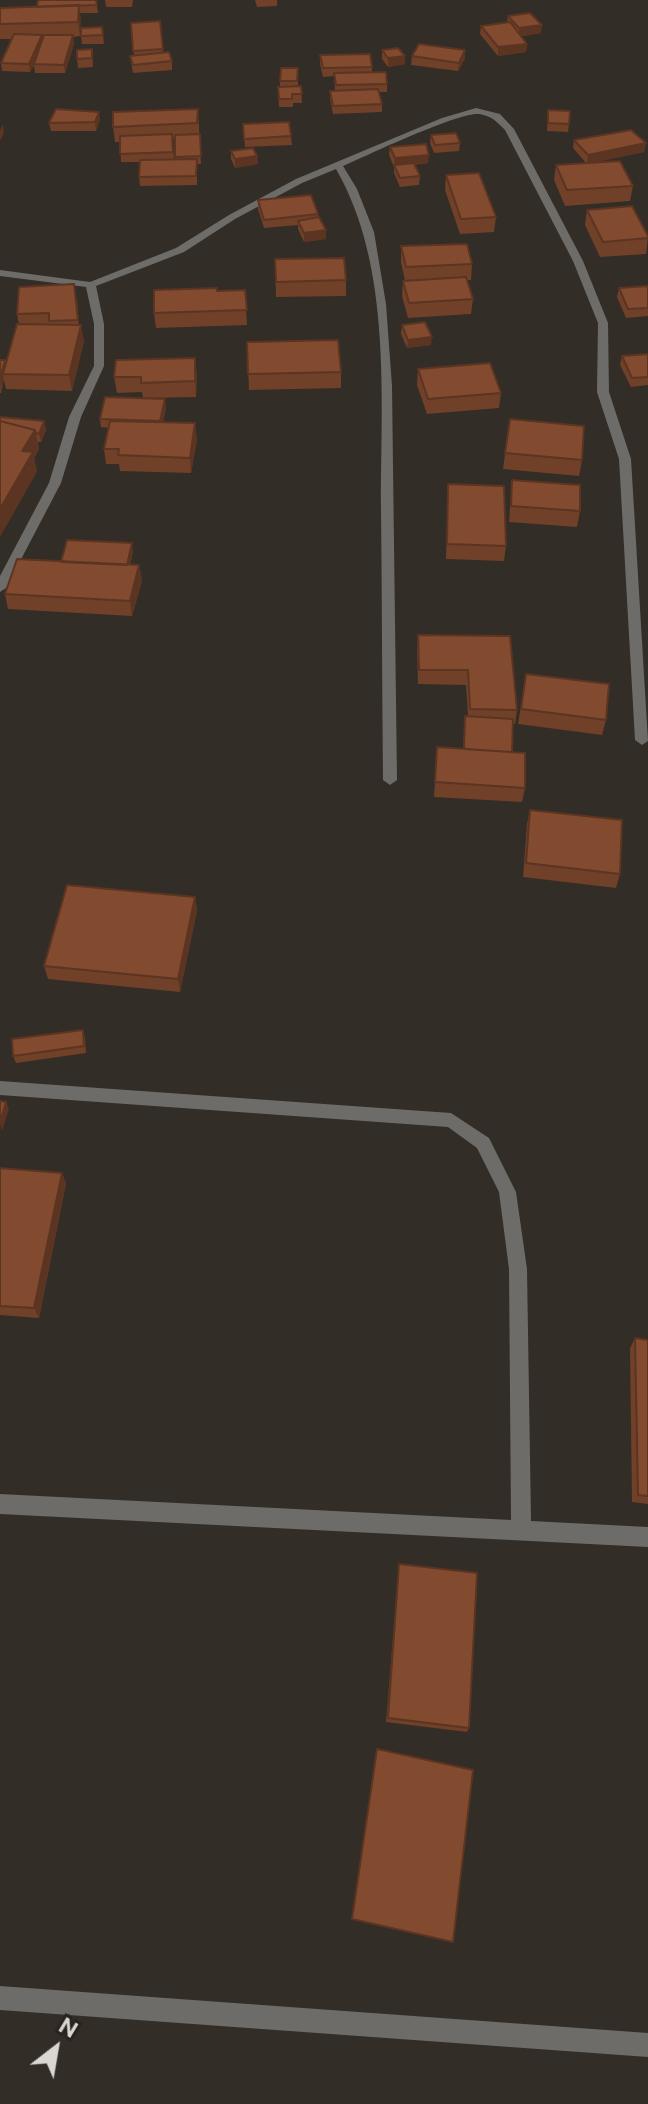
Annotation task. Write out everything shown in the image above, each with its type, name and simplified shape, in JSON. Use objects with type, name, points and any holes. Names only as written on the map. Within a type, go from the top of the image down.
[{"type":"street","points":[[0,273],[91,285],[180,250],[232,217],[299,181],[445,120],[476,111],[497,116],[509,129],[531,167],[578,261],[603,323],[603,392],[625,459],[642,740]]},
{"type":"street","points":[[338,165],[352,189],[369,232],[381,304],[380,333],[386,386],[390,780]]},
{"type":"street","points":[[0,588],[55,483],[75,417],[99,366],[99,324],[91,285]]},
{"type":"street","points":[[0,1088],[451,1120],[483,1143],[507,1192],[518,1269],[521,1531]]},
{"type":"street","points":[[0,1504],[648,1537]]},
{"type":"street","points":[[0,1998],[299,2017],[648,2045]]},
{"type":"building","points":[[38,0],[96,0],[97,5],[37,7]]},
{"type":"building","points":[[79,5],[78,22],[0,24],[0,8]]},
{"type":"building","points":[[530,13],[542,25],[519,28],[508,16]]},
{"type":"building","points":[[160,21],[163,49],[133,51],[131,23]]},
{"type":"building","points":[[510,22],[527,44],[498,47],[481,26]]},
{"type":"building","points":[[102,27],[103,35],[81,36],[81,28]]},
{"type":"building","points":[[14,34],[42,35],[29,64],[1,63]]},
{"type":"building","points":[[44,35],[73,35],[64,65],[34,64]]},
{"type":"building","points":[[419,44],[465,50],[459,63],[412,56]]},
{"type":"building","points":[[398,48],[405,56],[388,58],[382,50]]},
{"type":"building","points":[[92,49],[92,58],[77,59],[77,50]]},
{"type":"building","points":[[169,52],[172,61],[133,65],[130,56]]},
{"type":"building","points":[[370,54],[372,67],[323,68],[320,55]]},
{"type":"building","points":[[281,68],[298,68],[297,81],[280,81]]},
{"type":"building","points":[[386,72],[387,84],[336,85],[334,73]]},
{"type":"building","points":[[301,86],[302,94],[292,94],[292,99],[279,99],[278,87]]},
{"type":"building","points":[[378,89],[382,104],[333,106],[330,91]]},
{"type":"building","points":[[56,109],[99,112],[95,122],[49,123]]},
{"type":"building","points":[[198,109],[197,123],[113,127],[113,112]]},
{"type":"building","points":[[548,110],[570,111],[569,124],[548,123]]},
{"type":"building","points":[[289,122],[291,136],[244,139],[243,124]]},
{"type":"building","points":[[631,130],[646,143],[588,155],[574,140]]},
{"type":"building","points":[[456,133],[460,143],[435,145],[431,135]]},
{"type":"building","points":[[172,134],[173,152],[120,154],[120,136]]},
{"type":"building","points":[[200,134],[201,156],[175,157],[175,135]]},
{"type":"building","points":[[426,144],[429,155],[395,158],[390,147]]},
{"type":"building","points":[[253,148],[257,156],[235,159],[231,151]]},
{"type":"building","points":[[197,159],[196,176],[139,177],[140,160]]},
{"type":"building","points":[[620,161],[633,186],[567,190],[556,165]]},
{"type":"building","points":[[414,163],[420,176],[400,178],[394,165]]},
{"type":"building","points":[[479,173],[496,217],[461,219],[446,175]]},
{"type":"building","points":[[311,195],[318,214],[264,220],[258,200]]},
{"type":"building","points":[[632,206],[648,238],[603,242],[587,210]]},
{"type":"building","points":[[319,217],[326,230],[304,233],[298,221]]},
{"type":"building","points":[[467,244],[472,264],[406,267],[401,246]]},
{"type":"building","points":[[344,258],[346,280],[276,282],[275,259]]},
{"type":"building","points":[[466,277],[473,299],[409,303],[403,281]]},
{"type":"building","points":[[74,284],[78,320],[49,321],[49,313],[17,314],[19,287]]},
{"type":"building","points":[[648,286],[648,308],[628,309],[619,288]]},
{"type":"building","points":[[217,288],[217,291],[245,290],[247,310],[154,313],[154,290]]},
{"type":"building","points":[[425,322],[432,337],[408,340],[402,325]]},
{"type":"building","points":[[17,324],[81,325],[69,375],[3,374]]},
{"type":"building","points":[[338,340],[341,372],[248,374],[247,342]]},
{"type":"building","points":[[648,354],[648,377],[632,378],[622,356]]},
{"type":"building","points":[[195,358],[195,381],[141,383],[141,377],[114,377],[116,360]]},
{"type":"building","points":[[0,360],[5,360],[0,380]]},
{"type":"building","points":[[490,363],[501,393],[428,399],[418,369]]},
{"type":"building","points":[[105,397],[165,399],[160,421],[100,419]]},
{"type":"building","points":[[0,417],[44,421],[39,434],[35,430],[0,421]]},
{"type":"building","points":[[510,419],[584,426],[582,460],[505,453]]},
{"type":"building","points":[[0,421],[35,430],[22,451],[33,452],[0,509]]},
{"type":"building","points":[[110,421],[195,423],[190,458],[118,455],[119,449],[104,449]]},
{"type":"building","points":[[512,480],[580,485],[580,511],[511,506]]},
{"type":"building","points":[[448,484],[504,486],[506,546],[447,544]]},
{"type":"building","points":[[67,540],[132,543],[127,565],[61,562]]},
{"type":"building","points":[[17,559],[139,565],[130,601],[5,594]]},
{"type":"building","points":[[418,635],[510,636],[517,710],[470,709],[468,670],[419,670]]},
{"type":"building","points":[[526,674],[609,684],[606,720],[521,709]]},
{"type":"building","points":[[465,716],[513,719],[512,752],[464,749]]},
{"type":"building","points":[[437,747],[525,753],[525,788],[435,782]]},
{"type":"building","points":[[530,810],[622,820],[620,874],[526,863]]},
{"type":"building","points":[[67,885],[195,897],[178,979],[44,966]]},
{"type":"building","points":[[83,1030],[84,1046],[13,1056],[12,1039]]},
{"type":"building","points":[[0,1101],[6,1102],[0,1123]]},
{"type":"building","points":[[0,1168],[62,1173],[34,1308],[0,1306]]},
{"type":"building","points":[[635,1338],[648,1340],[648,1496],[638,1495]]},
{"type":"building","points":[[399,1564],[477,1573],[469,1728],[388,1718]]},
{"type":"building","points":[[377,1749],[473,1770],[453,1942],[352,1919]]}]
